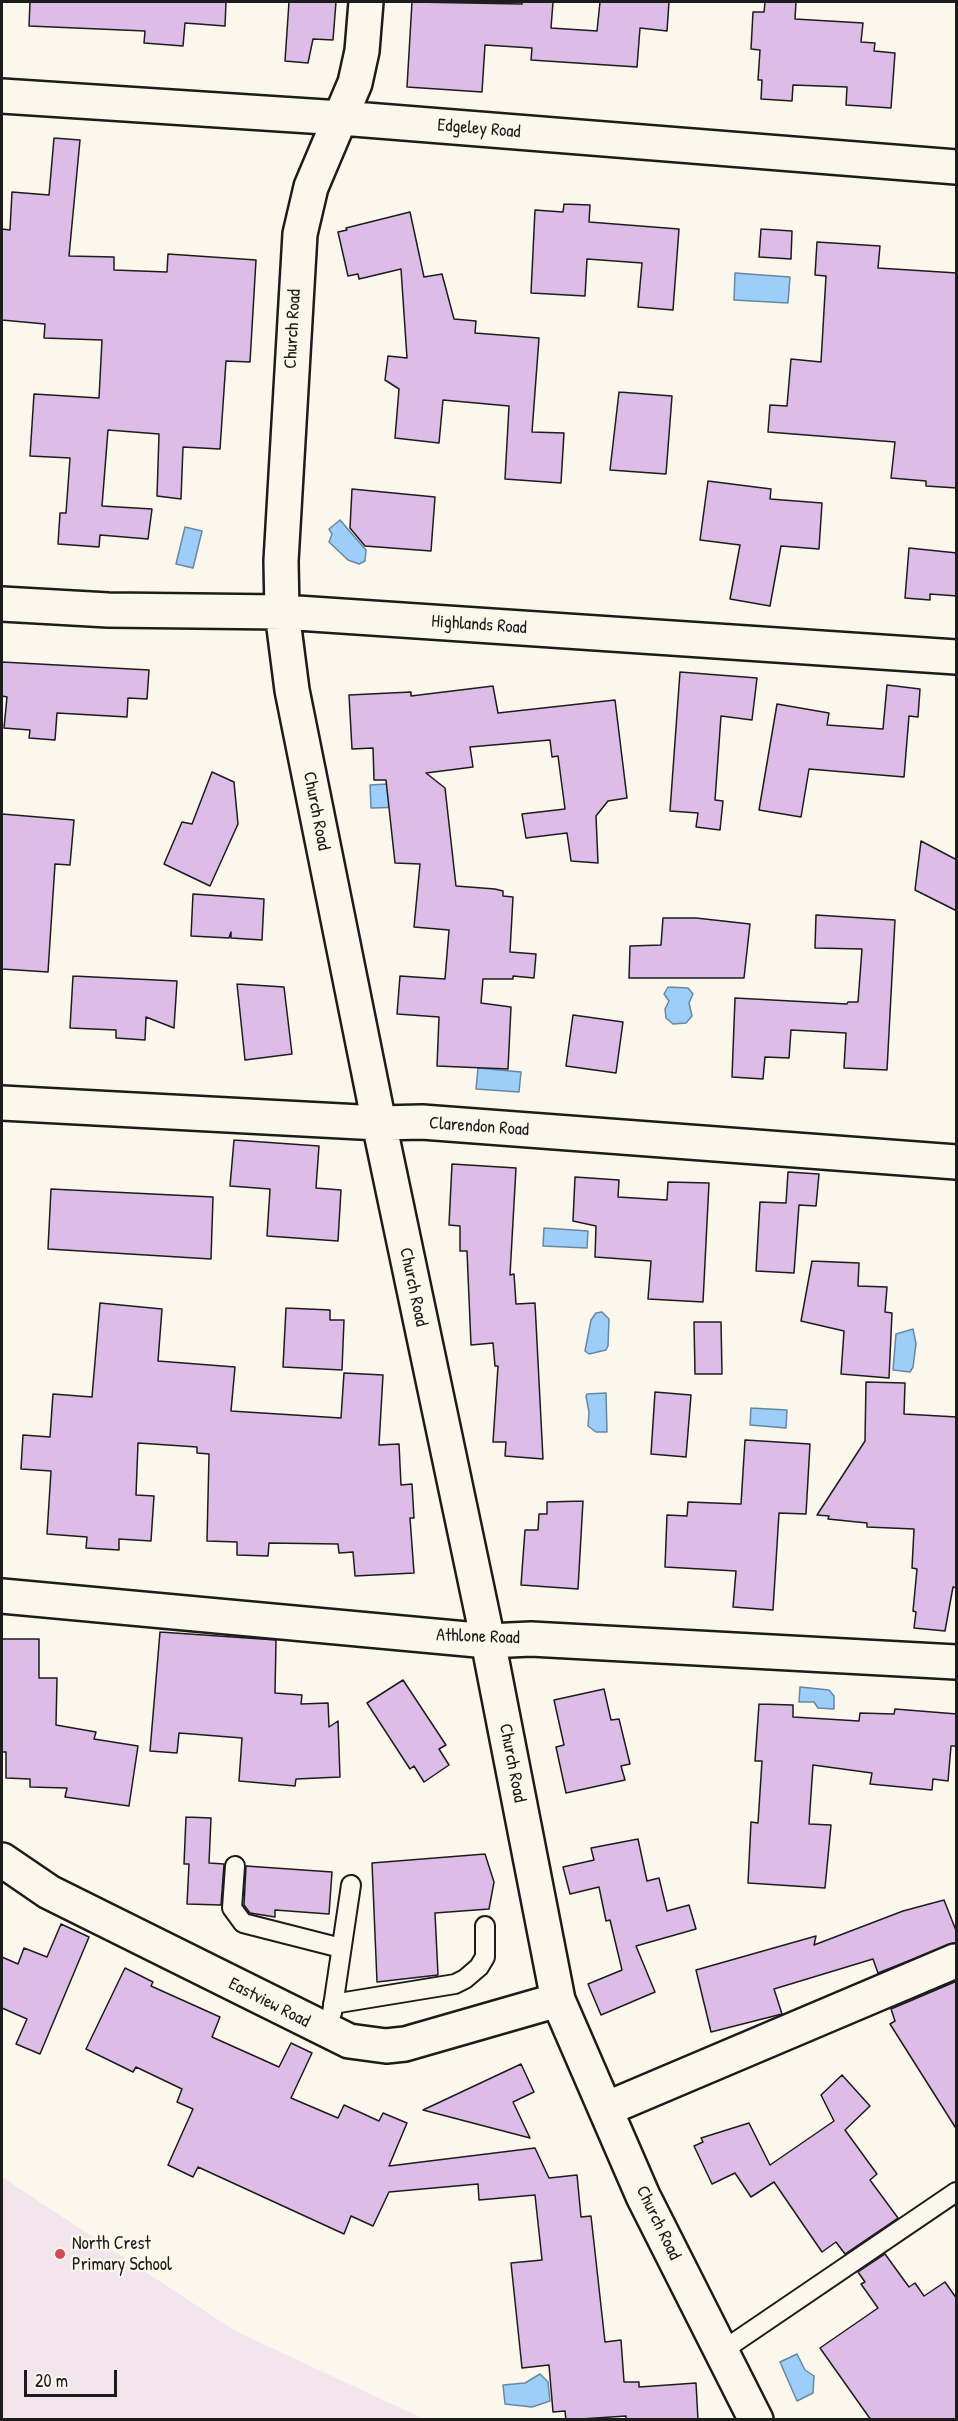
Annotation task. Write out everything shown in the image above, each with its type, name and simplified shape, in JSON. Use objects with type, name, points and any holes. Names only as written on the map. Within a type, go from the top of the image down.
[{"type":"street","name":"Church Road","points":[[366,2],[355,83],[311,187],[300,234],[283,513],[282,612],[292,690],[379,1123],[488,1641],[558,2000],[644,2196],[756,2420]]},
{"type":"street","name":"Edgeley Road","points":[[2,96],[341,117],[957,167]]},
{"type":"street","name":"Highlands Road","points":[[2,604],[108,610],[282,612],[957,657]]},
{"type":"street","name":"Clarendon Road","points":[[2,1103],[379,1123],[422,1122],[957,1162]]},
{"type":"street","name":"Athlone Road","points":[[2,1596],[488,1641],[531,1639],[957,1662]]},
{"type":"street","name":"Eastview Road","points":[[2,1860],[49,1892],[331,2018],[349,2041],[368,2044],[405,2044],[558,2000]]},
{"type":"street","points":[[606,2109],[956,1962]]},
{"type":"lane","points":[[235,1866],[232,1908],[243,1923],[342,1948]]},
{"type":"lane","points":[[351,1885],[331,2018],[455,1984],[465,1979],[479,1967],[485,1957],[485,1926]]},
{"type":"lane","points":[[722,2351],[957,2192]]},
{"type":"shaded area","name":"North Crest Primary School","points":[[2,2177],[235,2331],[424,2419],[2,2419]]},
{"type":"water","points":[[735,273],[790,277],[788,303],[734,300]]},
{"type":"water","points":[[340,520],[366,550],[365,561],[359,564],[348,560],[329,542],[332,534],[329,529]]},
{"type":"water","points":[[185,527],[202,531],[193,568],[176,564]]},
{"type":"water","points":[[405,783],[405,807],[371,808],[370,785]]},
{"type":"water","points":[[668,987],[688,988],[693,994],[689,1003],[692,1016],[686,1023],[673,1024],[666,1018],[665,1009],[669,1001],[664,994]]},
{"type":"water","points":[[478,1068],[521,1072],[519,1092],[476,1089]]},
{"type":"water","points":[[544,1228],[588,1231],[587,1248],[543,1246]]},
{"type":"water","points":[[602,1312],[609,1319],[608,1346],[606,1350],[589,1354],[585,1351],[591,1320],[596,1313]]},
{"type":"water","points":[[913,1329],[916,1344],[913,1367],[910,1372],[893,1370],[896,1334]]},
{"type":"water","points":[[606,1393],[607,1432],[596,1432],[588,1426],[589,1412],[586,1396],[587,1394]]},
{"type":"water","points":[[751,1408],[787,1410],[786,1428],[750,1425]]},
{"type":"water","points":[[800,1687],[829,1690],[834,1696],[834,1709],[818,1708],[814,1702],[799,1702]]},
{"type":"water","points":[[797,2354],[805,2370],[814,2376],[813,2393],[797,2401],[780,2362]]},
{"type":"water","points":[[540,2374],[548,2382],[550,2401],[532,2407],[505,2404],[503,2385],[525,2383]]},
{"type":"building","points":[[30,2],[226,2],[225,26],[185,23],[183,46],[144,43],[145,31],[29,26]]},
{"type":"building","points":[[289,2],[336,2],[333,40],[313,39],[308,63],[285,61]]},
{"type":"building","points":[[412,2],[522,4],[522,2],[553,2],[551,28],[597,31],[600,2],[669,2],[667,31],[640,28],[637,67],[531,60],[532,48],[485,45],[482,92],[407,87]]},
{"type":"building","points":[[765,2],[796,2],[795,19],[863,23],[861,42],[875,43],[874,51],[895,53],[891,108],[846,105],[847,87],[793,85],[792,101],[761,99],[762,80],[758,80],[760,50],[751,49],[753,12],[764,12]]},
{"type":"building","points":[[54,138],[80,140],[69,256],[114,257],[114,270],[167,272],[168,254],[256,260],[250,362],[226,361],[220,449],[183,447],[181,499],[157,496],[159,434],[108,430],[102,506],[152,509],[148,539],[100,535],[99,547],[58,544],[60,513],[66,513],[70,458],[30,456],[34,394],[99,398],[102,340],[44,338],[45,324],[2,320],[2,229],[10,230],[12,192],[49,195]]},
{"type":"building","points":[[564,204],[590,205],[589,222],[679,229],[673,310],[638,307],[642,263],[587,259],[585,296],[531,293],[535,210],[563,212]]},
{"type":"building","points":[[410,212],[424,277],[442,274],[454,319],[476,321],[475,333],[539,338],[532,432],[564,433],[561,483],[505,479],[509,406],[443,400],[439,443],[395,438],[399,389],[385,380],[388,356],[407,358],[401,269],[359,279],[358,274],[348,276],[338,232]]},
{"type":"building","points":[[761,229],[792,231],[791,259],[759,257]]},
{"type":"building","points":[[817,242],[880,246],[878,268],[957,273],[957,488],[926,486],[926,481],[891,478],[895,442],[768,432],[770,405],[787,406],[791,359],[821,362],[826,276],[815,275]]},
{"type":"building","points":[[619,392],[672,396],[666,474],[610,470]]},
{"type":"building","points":[[708,481],[771,489],[770,499],[822,503],[819,549],[781,546],[770,606],[730,599],[740,545],[700,540]]},
{"type":"building","points":[[352,489],[435,497],[431,551],[365,546],[350,528]]},
{"type":"building","points":[[909,548],[957,553],[957,596],[930,594],[930,600],[905,598]]},
{"type":"building","points":[[2,662],[149,670],[147,699],[128,698],[127,717],[57,713],[55,740],[29,738],[30,730],[4,728],[7,697],[2,696]]},
{"type":"building","points":[[680,672],[757,678],[752,720],[721,716],[715,800],[723,801],[720,830],[696,827],[698,813],[670,811]]},
{"type":"building","points":[[887,685],[920,689],[918,717],[909,716],[904,777],[809,769],[801,817],[759,810],[777,704],[829,713],[827,725],[883,729]]},
{"type":"building","points":[[493,686],[498,713],[615,700],[627,798],[608,801],[596,816],[598,863],[571,861],[567,833],[526,838],[522,814],[565,809],[558,756],[552,757],[550,740],[470,747],[473,767],[426,773],[445,788],[456,886],[495,889],[503,891],[503,896],[513,897],[510,952],[536,954],[534,978],[513,976],[513,979],[483,979],[481,1003],[511,1007],[508,1069],[437,1066],[439,1017],[397,1014],[400,976],[445,979],[449,930],[414,927],[420,864],[395,863],[386,780],[374,780],[373,748],[352,749],[349,695],[411,692],[411,696]]},
{"type":"building","points":[[212,772],[234,782],[238,824],[210,886],[164,864],[182,822],[192,824]]},
{"type":"building","points":[[2,814],[74,820],[70,865],[55,864],[48,972],[2,969]]},
{"type":"building","points":[[921,841],[957,860],[957,911],[915,890]]},
{"type":"building","points":[[193,894],[264,899],[262,940],[231,938],[231,932],[229,938],[191,936]]},
{"type":"building","points":[[816,915],[895,920],[887,1070],[844,1068],[846,1033],[791,1030],[789,1058],[765,1057],[763,1079],[732,1077],[735,998],[847,1004],[858,1002],[862,949],[815,948]]},
{"type":"building","points":[[663,918],[696,918],[750,924],[744,978],[629,978],[630,946],[661,945]]},
{"type":"building","points":[[73,976],[177,981],[174,1028],[146,1017],[145,1040],[116,1038],[116,1030],[70,1028]]},
{"type":"building","points":[[237,984],[284,987],[292,1054],[245,1060]]},
{"type":"building","points":[[573,1015],[623,1022],[616,1073],[566,1066]]},
{"type":"building","points":[[234,1140],[319,1146],[316,1188],[341,1190],[338,1241],[267,1236],[270,1189],[230,1186]]},
{"type":"building","points":[[452,1164],[516,1168],[510,1275],[514,1274],[516,1304],[535,1303],[543,1459],[505,1456],[506,1442],[493,1442],[498,1366],[495,1366],[493,1343],[471,1345],[467,1251],[460,1251],[460,1226],[449,1225]]},
{"type":"building","points":[[788,1172],[819,1174],[816,1206],[799,1205],[794,1273],[756,1271],[760,1202],[786,1203]]},
{"type":"building","points":[[575,1177],[619,1180],[618,1197],[667,1200],[668,1182],[709,1183],[703,1302],[648,1299],[651,1261],[595,1257],[596,1226],[573,1221]]},
{"type":"building","points":[[51,1189],[213,1197],[211,1259],[48,1249]]},
{"type":"building","points":[[812,1261],[859,1263],[858,1286],[887,1287],[885,1312],[892,1313],[889,1378],[841,1374],[844,1331],[801,1321]]},
{"type":"building","points":[[100,1303],[162,1309],[158,1361],[235,1367],[231,1411],[341,1418],[344,1373],[383,1375],[379,1445],[399,1444],[401,1485],[412,1484],[414,1518],[410,1518],[414,1573],[355,1576],[353,1552],[339,1553],[338,1544],[269,1543],[268,1556],[237,1555],[237,1542],[207,1541],[209,1454],[197,1453],[197,1447],[138,1443],[136,1495],[154,1496],[151,1541],[119,1539],[119,1550],[86,1548],[87,1537],[47,1534],[51,1471],[21,1469],[23,1435],[50,1437],[53,1394],[92,1397]]},
{"type":"building","points":[[286,1308],[330,1310],[330,1320],[344,1320],[342,1370],[283,1367]]},
{"type":"building","points":[[694,1322],[721,1322],[722,1374],[695,1374]]},
{"type":"building","points":[[866,1382],[905,1383],[904,1414],[957,1417],[957,1588],[953,1587],[945,1631],[914,1628],[916,1612],[913,1611],[917,1569],[912,1568],[914,1529],[867,1527],[867,1523],[828,1519],[829,1516],[817,1515],[865,1441]]},
{"type":"building","points":[[655,1392],[691,1395],[686,1457],[651,1454]]},
{"type":"building","points":[[745,1440],[810,1444],[806,1514],[779,1513],[773,1610],[733,1607],[736,1571],[665,1567],[667,1515],[687,1516],[688,1502],[741,1504]]},
{"type":"building","points":[[583,1501],[578,1589],[521,1585],[525,1530],[538,1530],[539,1514],[547,1514],[547,1502]]},
{"type":"building","points":[[160,1632],[276,1640],[275,1693],[302,1695],[301,1704],[328,1703],[329,1727],[338,1721],[340,1777],[296,1779],[295,1786],[239,1781],[242,1738],[179,1733],[177,1753],[150,1751]]},
{"type":"building","points":[[2,1639],[39,1639],[39,1678],[57,1678],[56,1725],[96,1732],[94,1739],[138,1746],[129,1806],[65,1797],[67,1788],[30,1787],[30,1779],[6,1778],[6,1752],[2,1752]]},
{"type":"building","points":[[403,1680],[446,1745],[439,1749],[449,1765],[424,1782],[414,1766],[410,1769],[367,1703]]},
{"type":"building","points":[[604,1689],[611,1720],[619,1719],[630,1764],[621,1766],[625,1780],[566,1793],[556,1747],[564,1745],[554,1700]]},
{"type":"building","points":[[759,1704],[793,1705],[793,1717],[859,1721],[860,1713],[894,1714],[895,1709],[957,1714],[957,1746],[951,1746],[948,1781],[933,1779],[932,1790],[870,1784],[872,1773],[813,1765],[809,1824],[831,1825],[825,1888],[748,1883],[751,1822],[758,1823],[762,1761],[755,1761]]},
{"type":"building","points":[[186,1817],[211,1818],[209,1863],[224,1864],[221,1905],[187,1904],[189,1864],[184,1864]]},
{"type":"building","points":[[638,1839],[647,1881],[659,1878],[667,1911],[689,1905],[696,1929],[636,1946],[655,1992],[601,2015],[588,1984],[622,1970],[610,1920],[606,1921],[599,1887],[570,1894],[563,1867],[594,1860],[591,1848]]},
{"type":"building","points":[[485,1854],[494,1882],[489,1909],[435,1913],[438,1975],[377,1982],[372,1863]]},
{"type":"building","points":[[246,1866],[332,1872],[329,1914],[275,1910],[275,1917],[250,1913],[244,1905]]},
{"type":"building","points":[[944,1900],[957,1933],[957,1942],[878,1973],[873,1959],[774,1989],[782,2014],[711,2032],[696,1970],[816,1936],[814,1945],[903,1911]]},
{"type":"building","points":[[61,1924],[89,1937],[40,2054],[16,2044],[27,2019],[2,2008],[2,1957],[18,1964],[24,1948],[47,1957]]},
{"type":"building","points":[[125,1968],[153,1982],[151,1986],[220,2017],[212,2037],[279,2067],[291,2043],[312,2053],[291,2098],[338,2118],[344,2105],[379,2121],[383,2113],[407,2123],[389,2166],[535,2148],[549,2178],[577,2175],[581,2217],[591,2216],[605,2342],[621,2340],[624,2382],[639,2382],[639,2387],[696,2383],[698,2420],[626,2420],[626,2416],[566,2420],[565,2411],[553,2412],[549,2365],[522,2368],[511,2263],[542,2260],[535,2195],[479,2200],[478,2184],[389,2192],[373,2226],[351,2216],[344,2234],[198,2167],[193,2177],[168,2165],[193,2109],[177,2102],[182,2089],[136,2067],[133,2072],[86,2049]]},
{"type":"building","points":[[957,1981],[957,2130],[890,2024],[895,2021],[891,2009]]},
{"type":"building","points":[[521,2064],[534,2092],[513,2102],[530,2138],[423,2110]]},
{"type":"building","points":[[842,2075],[870,2106],[845,2130],[877,2174],[870,2180],[898,2218],[845,2254],[836,2242],[822,2252],[774,2182],[751,2197],[735,2173],[712,2184],[694,2146],[703,2142],[701,2138],[749,2123],[770,2165],[834,2121],[821,2095]]},
{"type":"building","points":[[885,2254],[909,2287],[915,2283],[924,2296],[945,2282],[957,2299],[957,2420],[871,2420],[820,2348],[878,2308],[861,2284],[865,2282],[858,2272]]},
{"type":"place","name":"North Crest Primary School","points":[[60,2254]]}]
